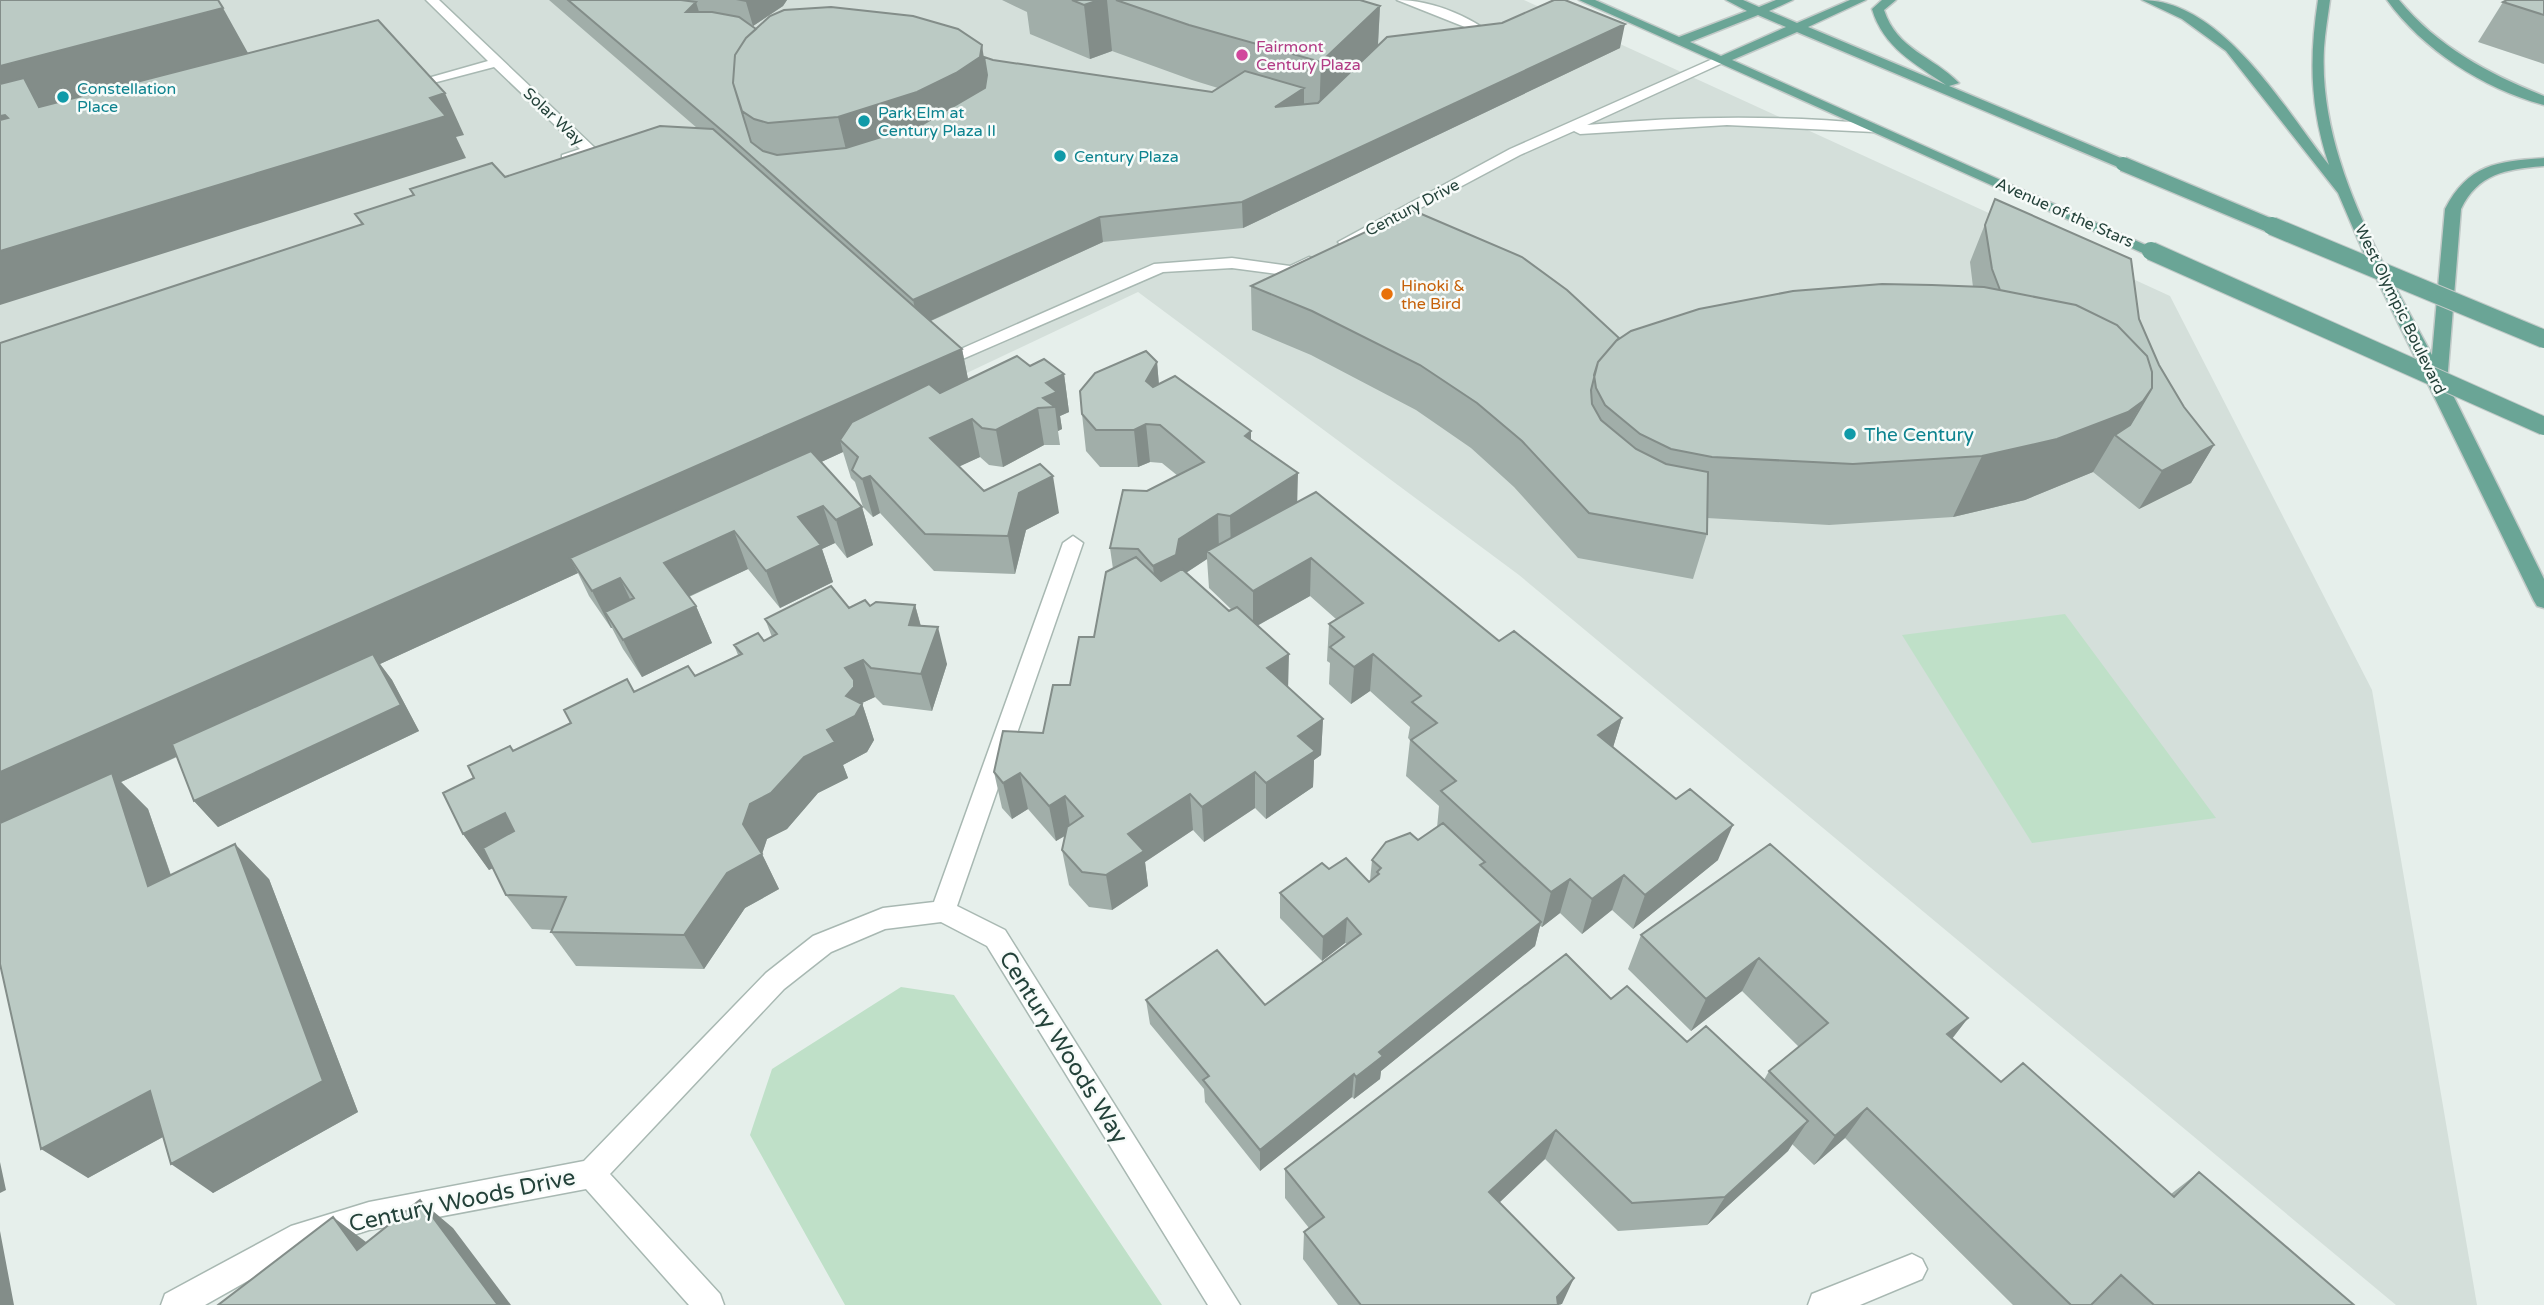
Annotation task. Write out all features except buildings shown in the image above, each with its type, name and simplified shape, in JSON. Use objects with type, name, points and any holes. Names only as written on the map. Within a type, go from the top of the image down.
[{"type":"main road","name":"Avenue of the Stars","points":[[1586,0],[2544,426]]},
{"type":"main road","points":[[1732,0],[2544,338]]},
{"type":"main road","points":[[1681,41],[1787,0]]},
{"type":"main road","points":[[1722,60],[1860,0]]},
{"type":"main road","points":[[1890,0],[1878,9],[1881,24],[1892,38],[1986,106]]},
{"type":"main road","points":[[2148,0],[2186,16],[2231,48],[2349,200]]},
{"type":"main road","name":"West Olympic Boulevard","points":[[2324,0],[2318,37],[2320,83],[2330,138],[2349,200],[2379,268],[2544,601]]},
{"type":"main road","points":[[2393,0],[2424,36],[2494,80],[2544,101]]},
{"type":"main road","points":[[2438,384],[2453,209],[2459,193],[2484,171],[2544,162]]},
{"type":"street","name":"Solar Way","points":[[432,0],[594,155],[551,164]]},
{"type":"street","points":[[1403,0],[1474,26],[1499,47],[1502,60]]},
{"type":"street","name":"Century Drive","points":[[938,363],[1160,267],[1231,263],[1292,271],[1515,152],[1722,60]]},
{"type":"street","points":[[419,85],[497,62]]},
{"type":"street","points":[[1561,132],[1651,122],[1725,120],[1817,122],[1874,128]]},
{"type":"street","points":[[591,1174],[775,981],[822,944],[883,919],[943,911],[1073,543]]},
{"type":"street","name":"Century Woods Way","points":[[943,911],[996,938],[1226,1305]]},
{"type":"street","name":"Century Woods Drive","points":[[176,1305],[290,1240],[369,1216],[591,1174],[709,1305]]},
{"type":"street","points":[[1824,1305],[1912,1269]]},
{"type":"shaded area","points":[[33,0],[1524,0],[2170,296],[2372,690],[2477,1305],[2396,1305],[1519,575],[1138,292],[0,831],[0,8]]},
{"type":"green space","points":[[2065,614],[2216,818],[2032,843],[1902,635]]},
{"type":"green space","points":[[901,987],[954,995],[1162,1305],[845,1305],[750,1135],[772,1069]]},
{"type":"place","name":"Fairmont Century Plaza","points":[[1242,55]]},
{"type":"place","name":"Constellation Place","points":[[63,97]]},
{"type":"place","name":"Park Elm at Century Plaza II","points":[[864,121]]},
{"type":"place","name":"Century Plaza","points":[[1060,156]]},
{"type":"place","name":"Hinoki & the Bird","points":[[1387,294]]},
{"type":"place","name":"The Century","points":[[1850,434]]}]
